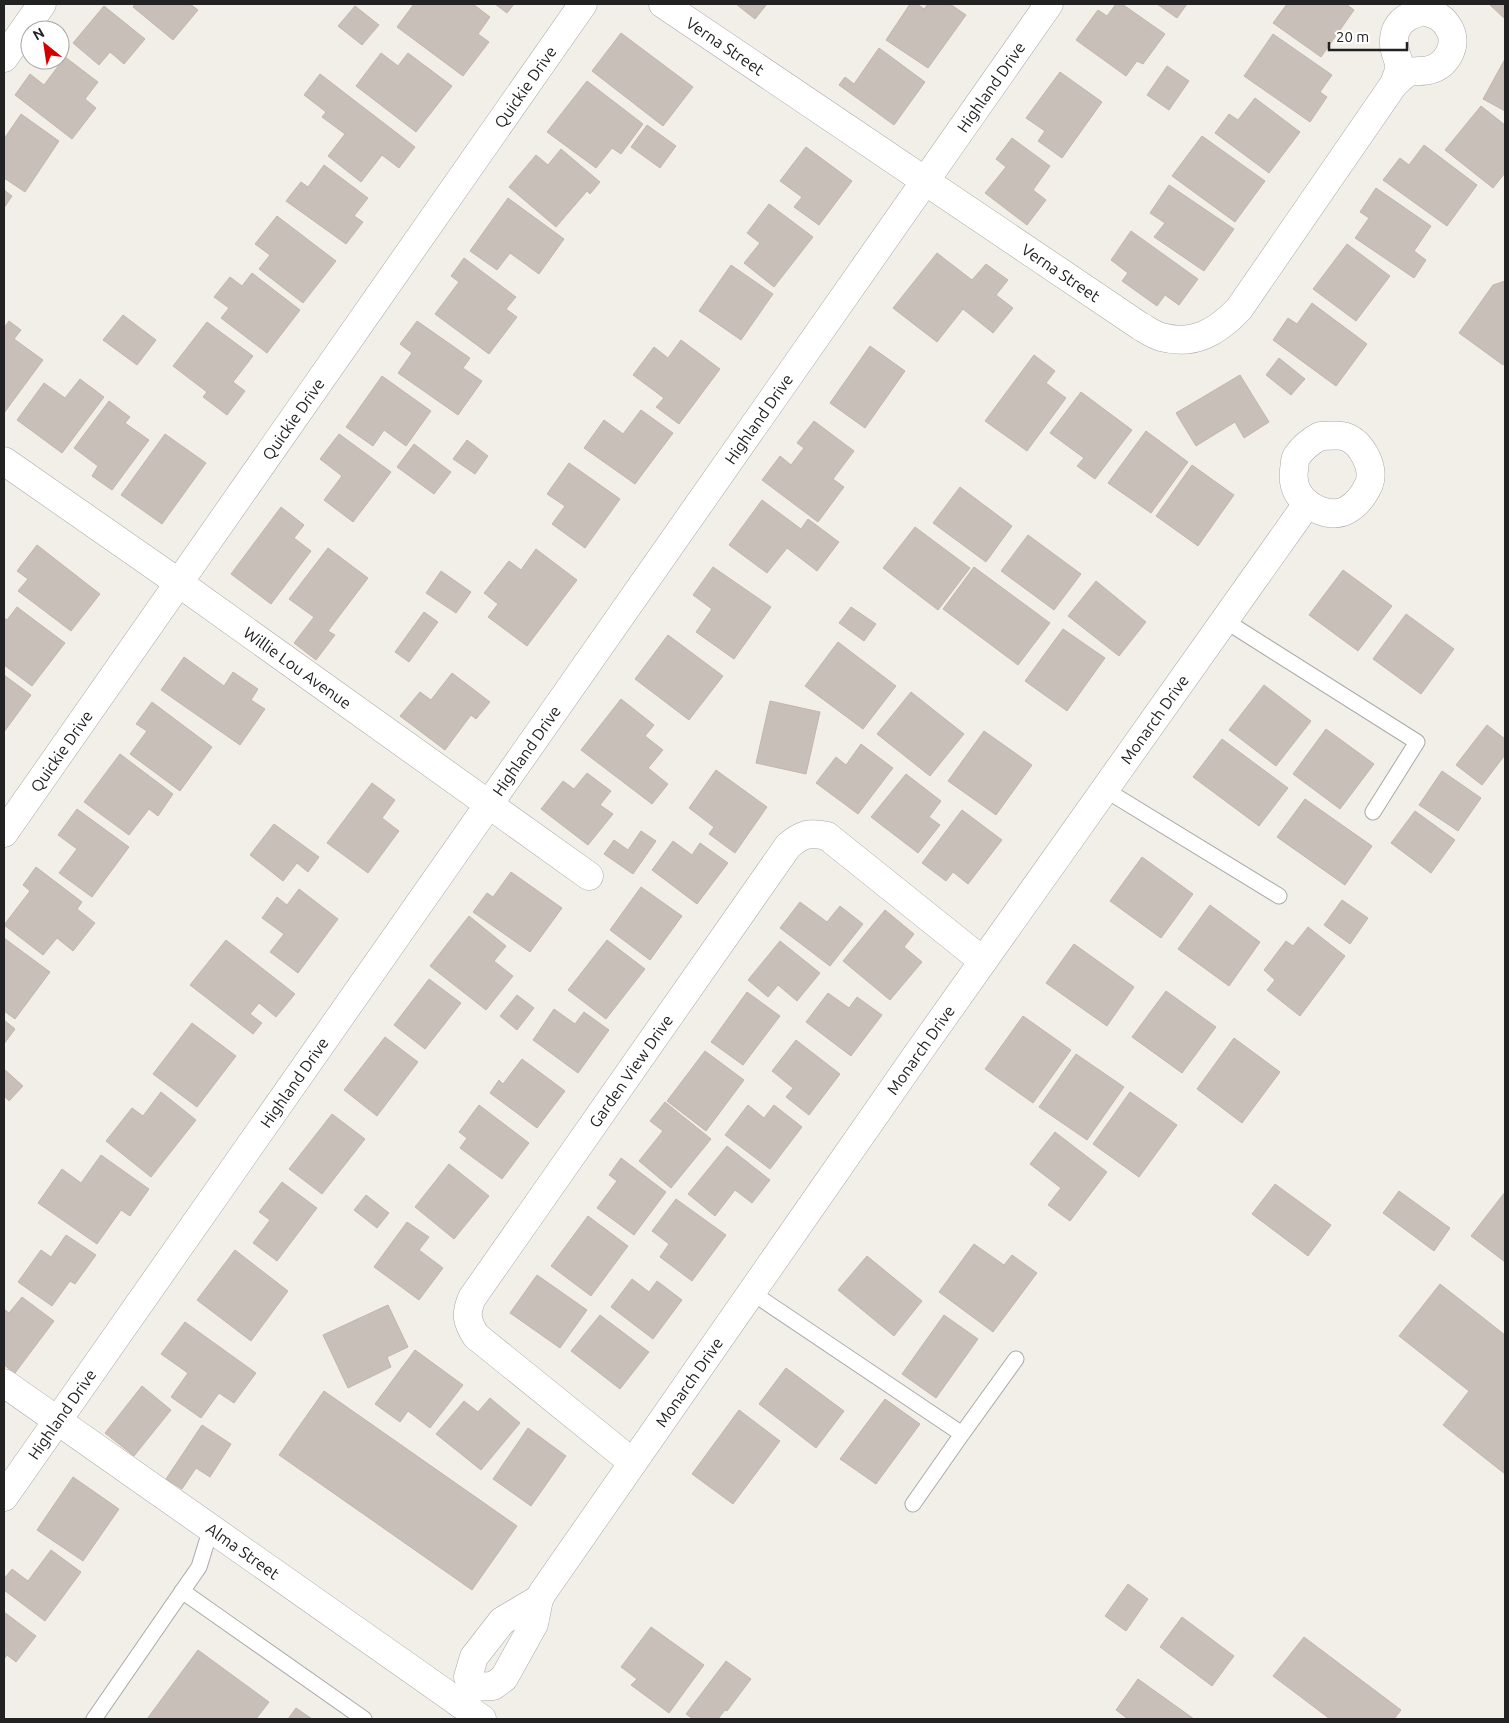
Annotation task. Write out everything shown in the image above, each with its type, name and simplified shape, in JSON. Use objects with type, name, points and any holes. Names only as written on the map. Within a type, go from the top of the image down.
[{"type":"street","points":[[4,58],[42,4]]},
{"type":"street","name":"Quickie Drive","points":[[4,834],[583,4]]},
{"type":"street","name":"Verna Street","points":[[664,4],[1140,326],[1161,336],[1181,339],[1194,338],[1211,333],[1224,324],[1239,309],[1394,84]]},
{"type":"street","name":"Highland Drive","points":[[4,1497],[1049,4]]},
{"type":"street","name":"Willie Lou Avenue","points":[[4,461],[179,583],[589,876]]},
{"type":"street","name":"Monarch Drive","points":[[472,1704],[504,1678],[534,1624],[539,1599],[632,1462],[983,960],[1307,504]]},
{"type":"street","name":"Garden View Drive","points":[[632,1462],[476,1336],[468,1324],[468,1307],[494,1266],[788,846],[798,837],[814,833],[827,836],[983,960]]},
{"type":"street","name":"Alma Street","points":[[4,1384],[211,1528],[472,1704]]},
{"type":"street","name":"Monarch Drive","points":[[472,1704],[468,1677],[474,1657],[502,1621],[539,1599]]},
{"type":"lane","points":[[1224,620],[1417,742],[1373,812]]},
{"type":"lane","points":[[1104,789],[1279,896]]},
{"type":"lane","points":[[750,1292],[962,1434]]},
{"type":"lane","points":[[913,1504],[1016,1359]]},
{"type":"lane","points":[[94,1719],[199,1567],[211,1528]]},
{"type":"lane","points":[[182,1592],[364,1719]]},
{"type":"building","points":[[135,4],[190,4],[198,10],[173,40],[133,7]]},
{"type":"building","points":[[414,4],[473,4],[490,17],[478,34],[489,42],[463,76],[397,27]]},
{"type":"building","points":[[495,4],[514,4],[507,13]]},
{"type":"building","points":[[736,4],[767,4],[755,19]]},
{"type":"building","points":[[910,4],[917,4],[924,9],[928,4],[950,4],[966,15],[928,68],[886,40]]},
{"type":"building","points":[[1116,4],[1122,4],[1165,34],[1143,64],[1137,61],[1126,76],[1076,40],[1098,10],[1107,16]]},
{"type":"building","points":[[1157,4],[1187,4],[1177,18]]},
{"type":"building","points":[[1287,4],[1346,4],[1354,10],[1321,57],[1273,23]]},
{"type":"building","points":[[1489,4],[1505,4],[1505,19]]},
{"type":"building","points":[[104,6],[145,39],[124,64],[110,52],[99,65],[73,43]]},
{"type":"building","points":[[355,6],[379,25],[362,45],[338,26]]},
{"type":"building","points":[[621,33],[693,87],[663,126],[592,71]]},
{"type":"building","points":[[1273,34],[1332,75],[1320,92],[1327,97],[1310,122],[1244,76]]},
{"type":"building","points":[[879,48],[925,82],[894,125],[839,85],[845,77],[854,84]]},
{"type":"building","points":[[381,53],[398,66],[408,53],[452,86],[416,132],[356,86]]},
{"type":"building","points":[[1505,59],[1505,111],[1483,99]]},
{"type":"building","points":[[70,61],[98,82],[85,99],[96,108],[72,139],[15,95],[30,74],[44,85],[55,70],[70,70]]},
{"type":"building","points":[[1167,66],[1189,81],[1169,110],[1147,95]]},
{"type":"building","points":[[1060,72],[1102,102],[1062,158],[1038,141],[1045,131],[1026,118]]},
{"type":"building","points":[[320,74],[415,147],[399,168],[382,155],[361,182],[328,156],[345,134],[322,117],[326,112],[304,95]]},
{"type":"building","points":[[587,81],[643,124],[621,154],[612,148],[596,168],[547,132]]},
{"type":"building","points":[[1255,98],[1300,132],[1269,173],[1215,133],[1229,114],[1238,120]]},
{"type":"building","points":[[1481,106],[1505,125],[1505,173],[1493,188],[1445,150]]},
{"type":"building","points":[[21,114],[59,141],[25,192],[4,178],[4,139]]},
{"type":"building","points":[[647,125],[676,146],[660,168],[631,147]]},
{"type":"building","points":[[1202,136],[1265,181],[1235,222],[1172,176]]},
{"type":"building","points":[[1012,138],[1050,166],[1033,190],[1046,200],[1027,225],[985,193],[1006,167],[996,159]]},
{"type":"building","points":[[1424,145],[1477,185],[1447,226],[1383,180],[1400,158],[1409,165]]},
{"type":"building","points":[[806,147],[852,181],[819,225],[794,207],[802,197],[780,181]]},
{"type":"building","points":[[561,149],[600,182],[590,194],[587,191],[556,227],[509,187],[536,155],[548,165]]},
{"type":"building","points":[[324,165],[368,198],[354,216],[363,222],[346,244],[286,201],[301,182],[308,187]]},
{"type":"building","points":[[1169,185],[1234,229],[1204,271],[1154,237],[1165,223],[1150,213]]},
{"type":"building","points":[[1376,188],[1431,226],[1414,251],[1426,260],[1414,278],[1355,238],[1369,218],[1360,212]]},
{"type":"building","points":[[4,190],[12,196],[4,208]]},
{"type":"building","points":[[508,198],[564,239],[539,274],[510,253],[497,270],[470,251]]},
{"type":"building","points":[[769,204],[813,237],[774,287],[744,263],[760,243],[747,233]]},
{"type":"building","points":[[277,216],[336,261],[303,303],[259,269],[270,255],[255,244]]},
{"type":"building","points":[[1131,231],[1198,279],[1179,305],[1165,295],[1157,306],[1122,281],[1128,273],[1111,260]]},
{"type":"building","points":[[1347,244],[1390,276],[1356,321],[1313,289]]},
{"type":"building","points":[[937,253],[972,280],[986,264],[1008,280],[996,295],[1013,308],[993,333],[963,309],[937,342],[893,308]]},
{"type":"building","points":[[464,258],[516,297],[506,309],[517,317],[489,354],[435,314],[459,282],[451,276]]},
{"type":"building","points":[[731,265],[773,294],[741,340],[699,311]]},
{"type":"building","points":[[252,273],[300,310],[267,353],[221,318],[229,308],[214,297],[230,277],[242,286]]},
{"type":"building","points":[[1505,281],[1505,363],[1503,365],[1459,333],[1493,285]]},
{"type":"building","points":[[1312,303],[1367,344],[1336,386],[1273,340],[1288,318],[1297,324]]},
{"type":"building","points":[[123,315],[156,340],[137,365],[103,340]]},
{"type":"building","points":[[9,321],[21,330],[14,339],[43,360],[4,413],[4,328]]},
{"type":"building","points":[[417,321],[470,358],[463,368],[482,381],[458,415],[398,373],[412,353],[400,344]]},
{"type":"building","points":[[207,322],[253,356],[233,382],[245,391],[227,415],[203,397],[207,392],[173,366]]},
{"type":"building","points":[[681,340],[720,369],[679,424],[656,407],[664,398],[633,375],[654,347],[668,358]]},
{"type":"building","points":[[870,346],[905,371],[865,428],[830,403]]},
{"type":"building","points":[[1034,355],[1055,371],[1046,383],[1066,398],[1027,451],[985,421]]},
{"type":"building","points":[[1279,358],[1305,379],[1291,395],[1266,375]]},
{"type":"building","points":[[1240,375],[1269,422],[1244,438],[1235,422],[1196,446],[1176,413]]},
{"type":"building","points":[[382,376],[431,411],[406,446],[384,430],[373,446],[346,427]]},
{"type":"building","points":[[80,379],[104,397],[62,453],[17,420],[44,383],[65,398]]},
{"type":"building","points":[[1081,392],[1132,430],[1095,479],[1077,466],[1084,458],[1050,433]]},
{"type":"building","points":[[109,401],[130,417],[125,423],[149,440],[112,490],[92,476],[98,466],[74,448]]},
{"type":"building","points":[[641,410],[673,433],[635,484],[584,448],[604,420],[623,434]]},
{"type":"building","points":[[814,421],[854,451],[833,479],[844,487],[818,522],[762,480],[780,456],[791,465],[804,448],[797,443]]},
{"type":"building","points":[[1146,431],[1188,462],[1151,513],[1108,483]]},
{"type":"building","points":[[165,434],[206,463],[162,524],[121,495]]},
{"type":"building","points":[[339,434],[391,472],[353,522],[324,500],[342,476],[320,459]]},
{"type":"building","points":[[467,440],[488,456],[475,474],[453,459]]},
{"type":"building","points":[[414,444],[451,472],[434,494],[397,467]]},
{"type":"building","points":[[569,463],[620,499],[585,548],[552,524],[565,506],[547,494]]},
{"type":"building","points":[[1192,465],[1234,495],[1198,546],[1156,516]]},
{"type":"building","points":[[960,487],[1012,526],[986,562],[933,523]]},
{"type":"building","points":[[762,500],[801,529],[808,519],[839,542],[817,571],[787,548],[767,573],[729,545]]},
{"type":"building","points":[[281,507],[304,525],[294,538],[311,551],[271,604],[231,574]]},
{"type":"building","points":[[915,527],[970,568],[938,610],[883,568]]},
{"type":"building","points":[[1028,535],[1081,574],[1054,610],[1001,571]]},
{"type":"building","points":[[37,545],[100,594],[71,631],[18,591],[28,579],[17,571]]},
{"type":"building","points":[[328,548],[368,578],[328,631],[335,635],[316,660],[294,643],[314,617],[289,599]]},
{"type":"building","points":[[536,549],[577,580],[527,646],[488,617],[498,604],[484,593],[509,561],[521,570]]},
{"type":"building","points":[[713,567],[771,607],[734,659],[696,632],[712,609],[693,595]]},
{"type":"building","points":[[974,567],[1050,623],[1018,665],[943,609]]},
{"type":"building","points":[[1343,570],[1392,606],[1358,651],[1309,615]]},
{"type":"building","points":[[441,571],[471,592],[456,613],[426,593]]},
{"type":"building","points":[[1096,581],[1146,622],[1119,656],[1068,616]]},
{"type":"building","points":[[17,607],[65,643],[32,686],[4,665],[4,618],[7,620]]},
{"type":"building","points":[[851,607],[876,624],[864,641],[839,623]]},
{"type":"building","points":[[424,612],[438,622],[409,662],[395,652]]},
{"type":"building","points":[[1406,614],[1454,649],[1421,694],[1373,659]]},
{"type":"building","points":[[1063,629],[1105,658],[1067,711],[1025,681]]},
{"type":"building","points":[[668,635],[723,676],[689,720],[635,679]]},
{"type":"building","points":[[838,642],[896,686],[863,729],[805,686]]},
{"type":"building","points":[[184,657],[224,686],[233,672],[258,689],[251,700],[265,709],[240,745],[161,690]]},
{"type":"building","points":[[452,673],[490,702],[476,719],[471,715],[445,750],[400,716],[420,692],[431,700]]},
{"type":"building","points":[[4,675],[31,695],[4,732]]},
{"type":"building","points":[[1264,685],[1311,721],[1276,766],[1229,730]]},
{"type":"building","points":[[911,692],[964,734],[930,776],[877,734]]},
{"type":"building","points":[[621,699],[654,725],[645,736],[663,750],[648,768],[668,784],[652,804],[581,750]]},
{"type":"building","points":[[770,701],[820,712],[806,774],[756,763]]},
{"type":"building","points":[[152,702],[212,747],[180,791],[130,754],[147,731],[136,724]]},
{"type":"building","points":[[1487,725],[1505,739],[1505,755],[1482,785],[1456,765]]},
{"type":"building","points":[[1326,729],[1374,764],[1340,809],[1293,774]]},
{"type":"building","points":[[984,731],[1032,765],[996,815],[948,781]]},
{"type":"building","points":[[1222,739],[1288,788],[1259,826],[1193,777]]},
{"type":"building","points":[[861,744],[893,768],[858,814],[816,783],[836,757],[846,765]]},
{"type":"building","points":[[120,754],[173,794],[158,816],[149,809],[129,835],[84,802]]},
{"type":"building","points":[[716,770],[767,807],[735,853],[709,834],[714,827],[689,808]]},
{"type":"building","points":[[1442,771],[1481,798],[1458,831],[1419,805]]},
{"type":"building","points":[[587,773],[611,791],[600,805],[613,814],[588,845],[541,809],[563,781],[574,789]]},
{"type":"building","points":[[906,774],[941,801],[929,817],[940,825],[918,853],[871,817]]},
{"type":"building","points":[[372,783],[395,800],[382,818],[399,831],[368,873],[327,843]]},
{"type":"building","points":[[1305,799],[1372,846],[1345,885],[1277,837]]},
{"type":"building","points":[[77,809],[129,847],[92,897],[59,873],[77,849],[58,835]]},
{"type":"building","points":[[962,810],[1002,840],[968,884],[953,872],[946,881],[922,863]]},
{"type":"building","points":[[1415,811],[1455,840],[1431,873],[1391,843]]},
{"type":"building","points":[[274,824],[319,857],[308,872],[297,863],[283,881],[250,855]]},
{"type":"building","points":[[641,831],[656,841],[633,874],[604,854],[614,840],[628,850]]},
{"type":"building","points":[[673,841],[692,855],[700,843],[728,863],[697,904],[652,870]]},
{"type":"building","points":[[1142,857],[1193,894],[1161,938],[1110,901]]},
{"type":"building","points":[[36,867],[82,902],[77,909],[95,923],[73,951],[57,938],[43,955],[4,925],[30,891],[23,885]]},
{"type":"building","points":[[511,872],[562,908],[530,952],[473,912],[487,893],[493,897]]},
{"type":"building","points":[[641,887],[682,916],[650,960],[610,930]]},
{"type":"building","points":[[299,889],[338,919],[298,973],[270,952],[284,934],[262,918],[277,897],[287,905]]},
{"type":"building","points":[[1342,900],[1368,918],[1350,944],[1324,925]]},
{"type":"building","points":[[800,902],[827,922],[840,906],[863,924],[830,966],[780,928]]},
{"type":"building","points":[[1210,905],[1260,942],[1229,986],[1178,949]]},
{"type":"building","points":[[885,910],[914,934],[904,947],[922,962],[890,1000],[843,961]]},
{"type":"building","points":[[469,916],[506,946],[494,961],[513,976],[486,1010],[430,966]]},
{"type":"building","points":[[1308,927],[1345,956],[1300,1016],[1267,990],[1275,980],[1264,970],[1286,941],[1293,946]]},
{"type":"building","points":[[4,938],[50,972],[15,1019],[4,1011]]},
{"type":"building","points":[[226,940],[295,994],[276,1017],[259,1003],[250,1014],[262,1023],[253,1034],[190,985]]},
{"type":"building","points":[[607,940],[645,969],[606,1019],[568,990]]},
{"type":"building","points":[[780,941],[820,973],[797,1001],[778,985],[768,997],[748,980]]},
{"type":"building","points":[[1074,944],[1134,987],[1107,1026],[1046,983]]},
{"type":"building","points":[[429,979],[461,1003],[425,1049],[394,1025]]},
{"type":"building","points":[[1166,991],[1216,1027],[1182,1073],[1132,1037]]},
{"type":"building","points":[[747,992],[780,1016],[743,1065],[711,1042]]},
{"type":"building","points":[[828,993],[849,1008],[857,997],[882,1015],[851,1056],[806,1022]]},
{"type":"building","points":[[517,995],[534,1008],[517,1030],[500,1016]]},
{"type":"building","points":[[554,1009],[575,1024],[584,1012],[609,1030],[578,1073],[533,1040]]},
{"type":"building","points":[[1023,1016],[1071,1050],[1033,1103],[985,1069]]},
{"type":"building","points":[[4,1020],[15,1029],[4,1044]]},
{"type":"building","points":[[192,1023],[236,1056],[197,1107],[153,1074]]},
{"type":"building","points":[[385,1037],[418,1062],[377,1116],[344,1090]]},
{"type":"building","points":[[1234,1038],[1280,1072],[1242,1123],[1197,1089]]},
{"type":"building","points":[[796,1040],[840,1074],[809,1115],[786,1097],[793,1088],[772,1071]]},
{"type":"building","points":[[705,1051],[744,1080],[706,1131],[667,1101]]},
{"type":"building","points":[[1076,1054],[1124,1087],[1087,1140],[1039,1107]]},
{"type":"building","points":[[522,1059],[565,1091],[537,1128],[490,1093],[499,1080],[503,1084]]},
{"type":"building","points":[[4,1069],[23,1086],[9,1101],[4,1096]]},
{"type":"building","points":[[161,1092],[196,1120],[151,1177],[106,1141],[132,1108],[143,1116]]},
{"type":"building","points":[[1130,1092],[1177,1125],[1139,1177],[1093,1144]]},
{"type":"building","points":[[665,1102],[711,1139],[671,1188],[639,1161],[663,1131],[650,1121]]},
{"type":"building","points":[[479,1105],[529,1143],[502,1179],[460,1148],[467,1138],[459,1132]]},
{"type":"building","points":[[748,1105],[764,1118],[774,1105],[802,1127],[770,1169],[725,1135]]},
{"type":"building","points":[[332,1114],[365,1139],[322,1194],[289,1169]]},
{"type":"building","points":[[1055,1132],[1107,1172],[1070,1221],[1048,1205],[1061,1188],[1030,1164]]},
{"type":"building","points":[[727,1146],[770,1180],[752,1203],[735,1190],[715,1216],[688,1194]]},
{"type":"building","points":[[101,1155],[149,1189],[130,1216],[121,1210],[97,1244],[38,1203],[62,1169],[81,1183]]},
{"type":"building","points":[[621,1158],[666,1192],[634,1235],[597,1208],[617,1181],[609,1175]]},
{"type":"building","points":[[449,1164],[489,1196],[454,1239],[415,1207]]},
{"type":"building","points":[[282,1182],[317,1208],[277,1261],[253,1243],[270,1220],[259,1212]]},
{"type":"building","points":[[1275,1184],[1331,1225],[1308,1256],[1252,1214]]},
{"type":"building","points":[[1399,1191],[1450,1228],[1434,1251],[1383,1213]]},
{"type":"building","points":[[1505,1192],[1505,1262],[1471,1236]]},
{"type":"building","points":[[366,1195],[389,1213],[377,1228],[354,1210]]},
{"type":"building","points":[[676,1199],[726,1235],[692,1281],[660,1257],[669,1244],[652,1231]]},
{"type":"building","points":[[588,1216],[628,1246],[591,1296],[551,1266]]},
{"type":"building","points":[[407,1222],[429,1237],[419,1250],[443,1268],[419,1300],[374,1267]]},
{"type":"building","points":[[66,1235],[96,1255],[75,1284],[70,1281],[52,1306],[18,1282],[41,1250],[51,1257]]},
{"type":"building","points":[[974,1244],[1004,1265],[1012,1255],[1037,1273],[993,1332],[939,1292]]},
{"type":"building","points":[[235,1250],[288,1291],[251,1341],[197,1300]]},
{"type":"building","points":[[867,1256],[922,1301],[894,1336],[838,1290]]},
{"type":"building","points":[[537,1275],[587,1310],[560,1348],[510,1313]]},
{"type":"building","points":[[632,1279],[649,1292],[657,1281],[682,1300],[653,1339],[611,1307]]},
{"type":"building","points":[[1440,1284],[1505,1335],[1505,1474],[1443,1425],[1469,1391],[1399,1336]]},
{"type":"building","points":[[22,1297],[54,1321],[15,1373],[4,1365],[4,1309],[9,1313]]},
{"type":"building","points":[[388,1305],[408,1347],[387,1357],[391,1367],[348,1388],[323,1335]]},
{"type":"building","points":[[600,1315],[649,1352],[620,1389],[571,1351]]},
{"type":"building","points":[[944,1315],[978,1339],[936,1398],[902,1374]]},
{"type":"building","points":[[185,1322],[256,1373],[234,1403],[219,1393],[201,1418],[171,1397],[188,1373],[161,1354]]},
{"type":"building","points":[[415,1350],[463,1385],[430,1428],[408,1411],[400,1422],[375,1404]]},
{"type":"building","points":[[786,1368],[844,1411],[816,1448],[759,1404]]},
{"type":"building","points":[[142,1386],[171,1410],[134,1456],[105,1433]]},
{"type":"building","points":[[324,1391],[517,1526],[472,1590],[279,1455]]},
{"type":"building","points":[[490,1398],[520,1423],[481,1470],[436,1434],[464,1401],[478,1412]]},
{"type":"building","points":[[885,1399],[920,1424],[876,1484],[840,1459]]},
{"type":"building","points":[[739,1410],[780,1441],[733,1504],[692,1474]]},
{"type":"building","points":[[202,1425],[231,1444],[210,1477],[196,1468],[182,1489],[166,1479]]},
{"type":"building","points":[[528,1428],[566,1456],[531,1506],[493,1479]]},
{"type":"building","points":[[73,1477],[119,1509],[83,1561],[37,1530]]},
{"type":"building","points":[[51,1550],[81,1572],[45,1621],[4,1590],[4,1579],[12,1569],[28,1581]]},
{"type":"building","points":[[1128,1584],[1148,1599],[1126,1631],[1105,1616]]},
{"type":"building","points":[[4,1612],[36,1636],[16,1662],[7,1655],[4,1659]]},
{"type":"building","points":[[1182,1617],[1234,1656],[1212,1686],[1160,1647]]},
{"type":"building","points":[[651,1627],[704,1665],[669,1713],[631,1685],[637,1679],[621,1667]]},
{"type":"building","points":[[1304,1637],[1401,1710],[1394,1719],[1330,1719],[1273,1676]]},
{"type":"building","points":[[198,1650],[269,1702],[256,1719],[147,1719]]},
{"type":"building","points":[[726,1661],[751,1679],[727,1711],[725,1710],[718,1719],[693,1719],[686,1714]]},
{"type":"building","points":[[1138,1679],[1194,1719],[1128,1719],[1116,1710]]},
{"type":"building","points":[[296,1708],[312,1719],[288,1719]]}]
